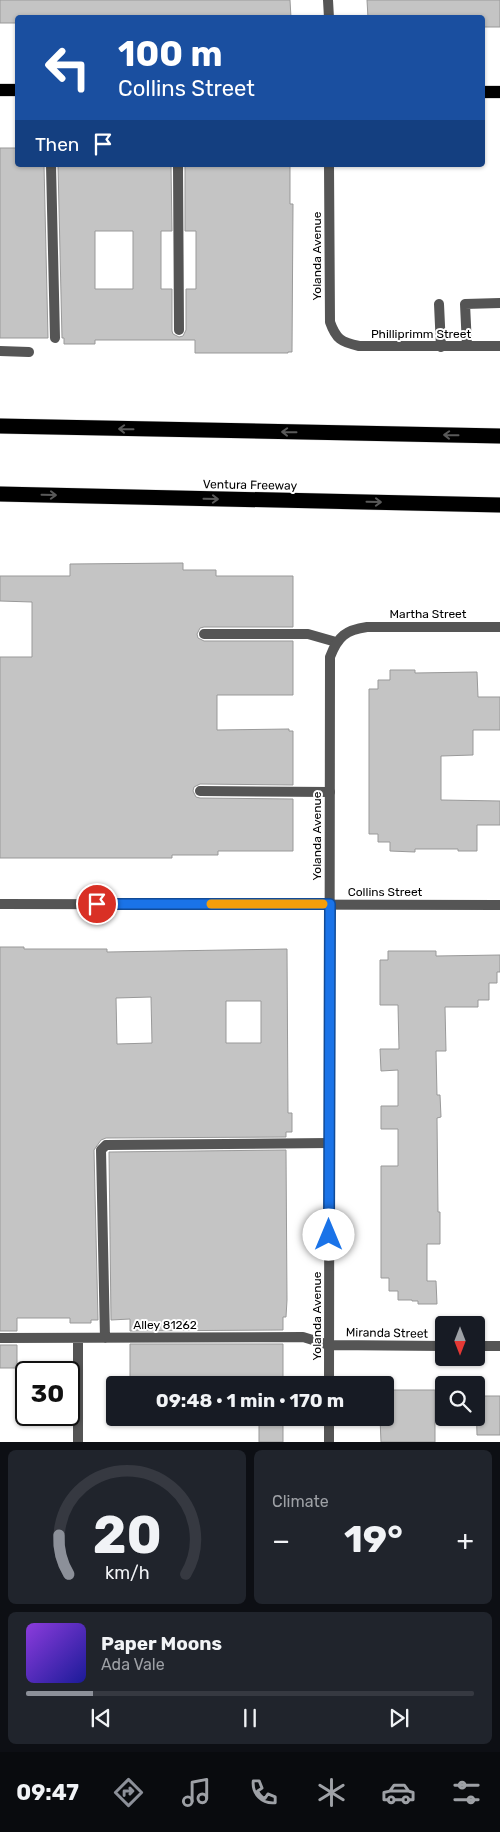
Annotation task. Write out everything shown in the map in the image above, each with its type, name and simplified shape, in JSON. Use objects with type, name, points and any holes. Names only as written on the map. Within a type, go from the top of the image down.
[{"type":"highway","points":[[0,416],[48,427]]},
{"type":"highway","points":[[0,426],[500,436]]},
{"type":"highway","name":"Ventura Freeway","points":[[0,494],[500,505]]},
{"type":"main road","points":[[0,90],[15,90]]},
{"type":"main road","points":[[485,92],[500,92]]},
{"type":"street","points":[[328,0],[329,15]]},
{"type":"street","points":[[51,167],[55,338]]},
{"type":"street","points":[[178,167],[179,330]]},
{"type":"street","name":"Yolanda Avenue","points":[[329,167],[330,322],[334,332],[343,342]]},
{"type":"street","points":[[467,346],[465,304],[500,303]]},
{"type":"street","points":[[439,304],[441,347]]},
{"type":"street","name":"Philliprimm Street","points":[[343,342],[359,346],[500,346]]},
{"type":"street","points":[[0,351],[29,352]]},
{"type":"street","name":"Martha Street","points":[[336,642],[346,633],[367,627],[500,627]]},
{"type":"street","points":[[204,634],[308,634],[336,642]]},
{"type":"street","name":"Yolanda Avenue","points":[[329,1376],[330,657],[336,642]]},
{"type":"street","points":[[200,791],[330,792]]},
{"type":"street","name":"Collins Street","points":[[0,904],[500,905]]},
{"type":"street","points":[[105,1338],[101,1150],[106,1145],[330,1144]]},
{"type":"street","name":"Alley 81262","points":[[0,1338],[302,1337],[329,1345]]},
{"type":"street","points":[[78,1338],[78,1442]]},
{"type":"street","name":"Miranda Street","points":[[329,1345],[435,1346]]},
{"type":"street","points":[[485,1346],[500,1346]]},
{"type":"street","points":[[329,1426],[330,1442]]},
{"type":"building","points":[[0,0],[290,0],[291,15],[15,15],[15,23],[0,23]]},
{"type":"building","points":[[367,0],[500,0],[500,27],[485,27],[485,15],[368,15]]},
{"type":"building","points":[[0,148],[15,148],[15,167],[44,167],[48,338],[0,338]]},
{"type":"building","points":[[58,167],[171,167],[172,231],[161,231],[161,289],[172,289],[172,331],[173,334],[179,337],[183,336],[186,330],[186,289],[196,289],[196,231],[185,231],[185,167],[290,167],[290,204],[293,204],[292,352],[195,353],[195,340],[95,340],[95,344],[64,344],[64,338],[62,338]],"holes":[[[95,231],[133,231],[133,289],[95,289]]]},
{"type":"building","points":[[183,563],[183,570],[216,570],[216,576],[293,576],[293,627],[204,627],[200,628],[197,634],[198,638],[204,641],[293,641],[293,695],[217,695],[217,730],[289,729],[289,731],[293,731],[293,785],[200,784],[194,787],[193,791],[196,797],[200,798],[293,799],[293,851],[218,851],[218,855],[172,855],[172,858],[0,858],[0,657],[32,657],[32,602],[0,601],[0,576],[70,576],[70,564]]},
{"type":"building","points":[[390,670],[415,670],[415,673],[477,672],[478,697],[500,697],[500,730],[473,730],[473,755],[441,756],[441,800],[500,801],[500,825],[477,825],[477,851],[415,849],[415,852],[390,851],[390,842],[378,842],[378,834],[369,834],[369,689],[378,689],[378,680],[390,680]]},
{"type":"building","points":[[0,947],[24,947],[24,949],[107,949],[107,952],[287,949],[288,1113],[292,1113],[292,1132],[286,1132],[286,1137],[106,1138],[101,1140],[94,1150],[98,1320],[91,1320],[91,1323],[70,1323],[70,1318],[17,1318],[17,1331],[0,1331]],"holes":[[[151,997],[152,1043],[117,1044],[116,998]],[[226,1001],[261,1001],[261,1043],[226,1043]]]},
{"type":"building","points":[[388,951],[436,951],[436,956],[500,955],[500,972],[497,972],[497,983],[489,983],[489,1000],[478,1000],[478,1007],[445,1007],[446,1051],[436,1051],[437,1095],[440,1095],[441,1117],[437,1118],[440,1244],[427,1244],[427,1281],[436,1281],[437,1304],[418,1304],[418,1301],[398,1300],[398,1291],[389,1291],[389,1278],[381,1278],[381,1166],[398,1166],[398,1129],[381,1129],[381,1106],[398,1106],[398,1070],[381,1071],[380,1049],[399,1049],[398,1005],[380,1005],[380,960],[388,960]]},
{"type":"building","points":[[286,1150],[287,1300],[286,1317],[283,1317],[283,1330],[130,1331],[130,1319],[111,1320],[109,1152]]},
{"type":"building","points":[[130,1344],[283,1344],[283,1376],[130,1376]]},
{"type":"building","points":[[0,1345],[17,1345],[15,1368],[0,1368]]},
{"type":"building","points":[[394,1390],[435,1390],[435,1442],[381,1442],[380,1426],[394,1426]]},
{"type":"building","points":[[485,1396],[500,1396],[500,1435],[477,1435],[477,1426],[485,1426]]},
{"type":"building","points":[[259,1426],[283,1426],[283,1442],[259,1442]]},
{"type":"slow traffic","points":[[211,904],[323,904]]},
{"type":"route","points":[[97,904],[330,904],[329,1235]]}]
